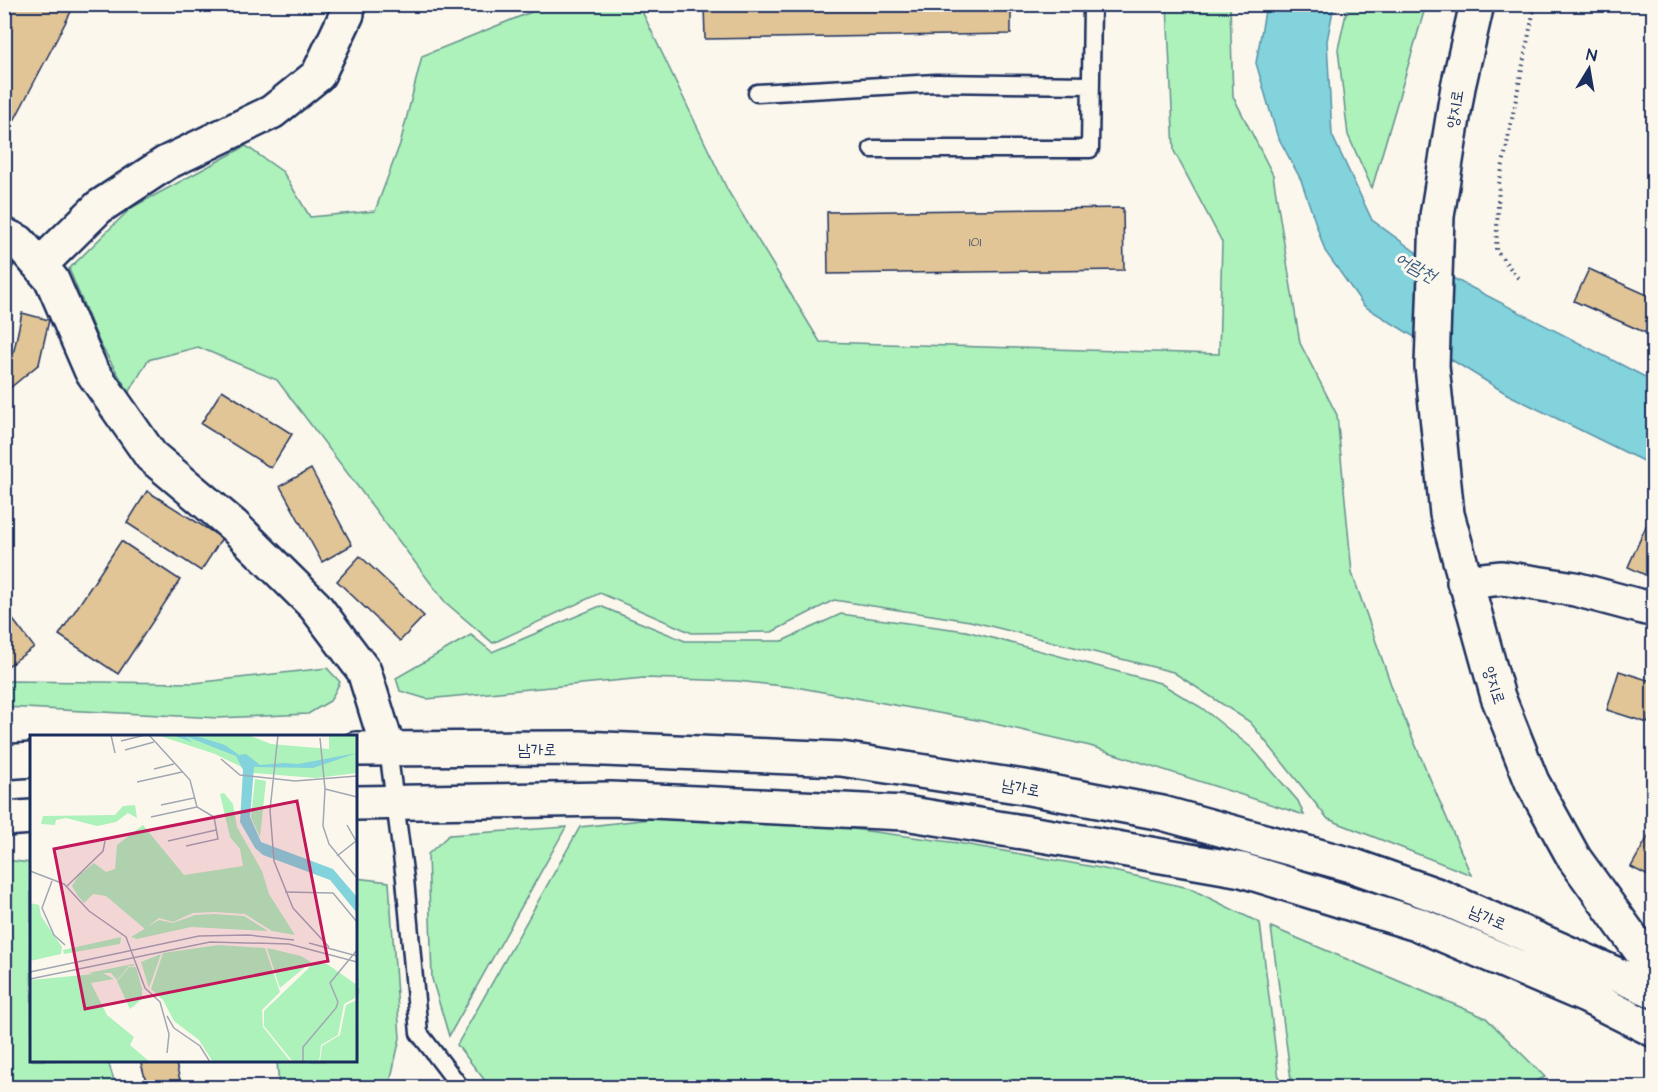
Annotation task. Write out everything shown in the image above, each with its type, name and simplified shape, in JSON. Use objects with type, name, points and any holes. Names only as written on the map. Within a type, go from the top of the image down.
[{"type":"main road","name":"양지로","points":[[1477,4],[1458,87],[1437,216],[1432,366],[1447,514],[1464,582],[1498,697],[1532,782],[1574,858],[1653,969]]},
{"type":"main road","points":[[40,265],[99,207],[166,163],[272,112],[318,75],[347,14]]},
{"type":"main road","points":[[4,235],[19,242],[52,280],[91,370],[151,456],[233,525],[315,606],[364,671],[388,749]]},
{"type":"main road","points":[[1464,582],[1512,579],[1575,589],[1653,610]]},
{"type":"main road","name":"남가로","points":[[357,749],[580,748],[841,759],[1024,787],[1162,813],[1351,865],[1439,896],[1653,991]]},
{"type":"main road","points":[[4,762],[30,760]]},
{"type":"main road","name":"남가로","points":[[357,803],[611,799],[905,813],[1242,870],[1420,925],[1586,996],[1653,1030]]},
{"type":"main road","points":[[4,819],[30,817]]},
{"type":"lane","points":[[872,149],[1090,149],[1092,4]]},
{"type":"lane","points":[[757,93],[936,83],[1091,85]]},
{"type":"lane","points":[[388,749],[419,1033],[461,1088]]},
{"type":"path","points":[[1518,278],[1496,250],[1499,184],[1535,4]]},
{"type":"green space","points":[[544,5],[639,5],[728,191],[820,342],[1219,354],[1222,242],[1174,151],[1167,5],[1230,5],[1233,96],[1273,175],[1300,343],[1337,415],[1352,573],[1396,699],[1471,875],[1328,819],[1250,722],[1173,672],[970,621],[834,600],[772,632],[692,633],[600,593],[493,643],[445,602],[277,380],[198,347],[148,360],[129,393],[100,344],[69,269],[131,208],[246,146],[283,172],[310,217],[375,211],[400,144],[422,56]]},
{"type":"green space","points":[[1348,5],[1426,5],[1372,188],[1348,135],[1338,49]]},
{"type":"green space","points":[[600,606],[685,641],[782,641],[841,614],[966,631],[1160,683],[1202,708],[1253,749],[1298,801],[1304,815],[1090,746],[982,721],[801,688],[737,681],[644,678],[427,699],[400,691],[396,678],[471,635],[492,652]]},
{"type":"green space","points":[[327,668],[340,682],[330,701],[308,714],[218,718],[5,707],[5,681],[194,683]]},
{"type":"green space","points":[[650,819],[800,822],[958,843],[1100,868],[1189,888],[1260,923],[1280,1087],[490,1087],[457,1045],[580,827]]},
{"type":"green space","points":[[566,827],[449,1036],[432,979],[428,854],[449,835]]},
{"type":"green space","points":[[5,860],[30,863],[30,1062],[108,1062],[116,1087],[5,1087]]},
{"type":"green space","points":[[357,878],[389,882],[400,1038],[389,1087],[279,1087],[277,1062],[357,1062]]},
{"type":"green space","points":[[1271,927],[1486,1018],[1545,1077],[1522,1088],[1292,1087]]},
{"type":"water","name":"어람천","points":[[1266,5],[1334,5],[1327,41],[1332,135],[1372,220],[1447,275],[1653,381],[1653,466],[1507,394],[1364,306],[1325,251],[1301,180],[1277,135],[1256,63]]},
{"type":"building","points":[[4,4],[75,4],[4,140]]},
{"type":"building","points":[[704,4],[1011,4],[1011,34],[705,39]]},
{"type":"building","points":[[1123,208],[1124,270],[828,274],[827,212]]},
{"type":"building","points":[[4,257],[15,262],[4,285]]},
{"type":"building","points":[[1589,269],[1654,298],[1653,336],[1574,301]]},
{"type":"building","points":[[22,313],[49,320],[39,364],[4,393],[4,362],[13,355]]},
{"type":"building","points":[[222,390],[292,434],[271,468],[201,424]]},
{"type":"building","points":[[311,469],[352,545],[322,562],[280,486]]},
{"type":"building","points":[[147,491],[222,538],[201,571],[127,523]]},
{"type":"building","points":[[1651,515],[1654,516],[1654,579],[1628,567]]},
{"type":"building","points":[[121,541],[180,580],[118,674],[59,635]]},
{"type":"building","points":[[360,556],[424,616],[400,641],[337,581]]},
{"type":"building","points":[[4,608],[34,647],[5,668],[4,668]]},
{"type":"building","points":[[1619,671],[1654,682],[1654,705],[1648,723],[1607,710]]},
{"type":"building","points":[[1654,826],[1654,879],[1631,867]]},
{"type":"building","points":[[141,1062],[176,1062],[182,1088],[148,1088]]}]
